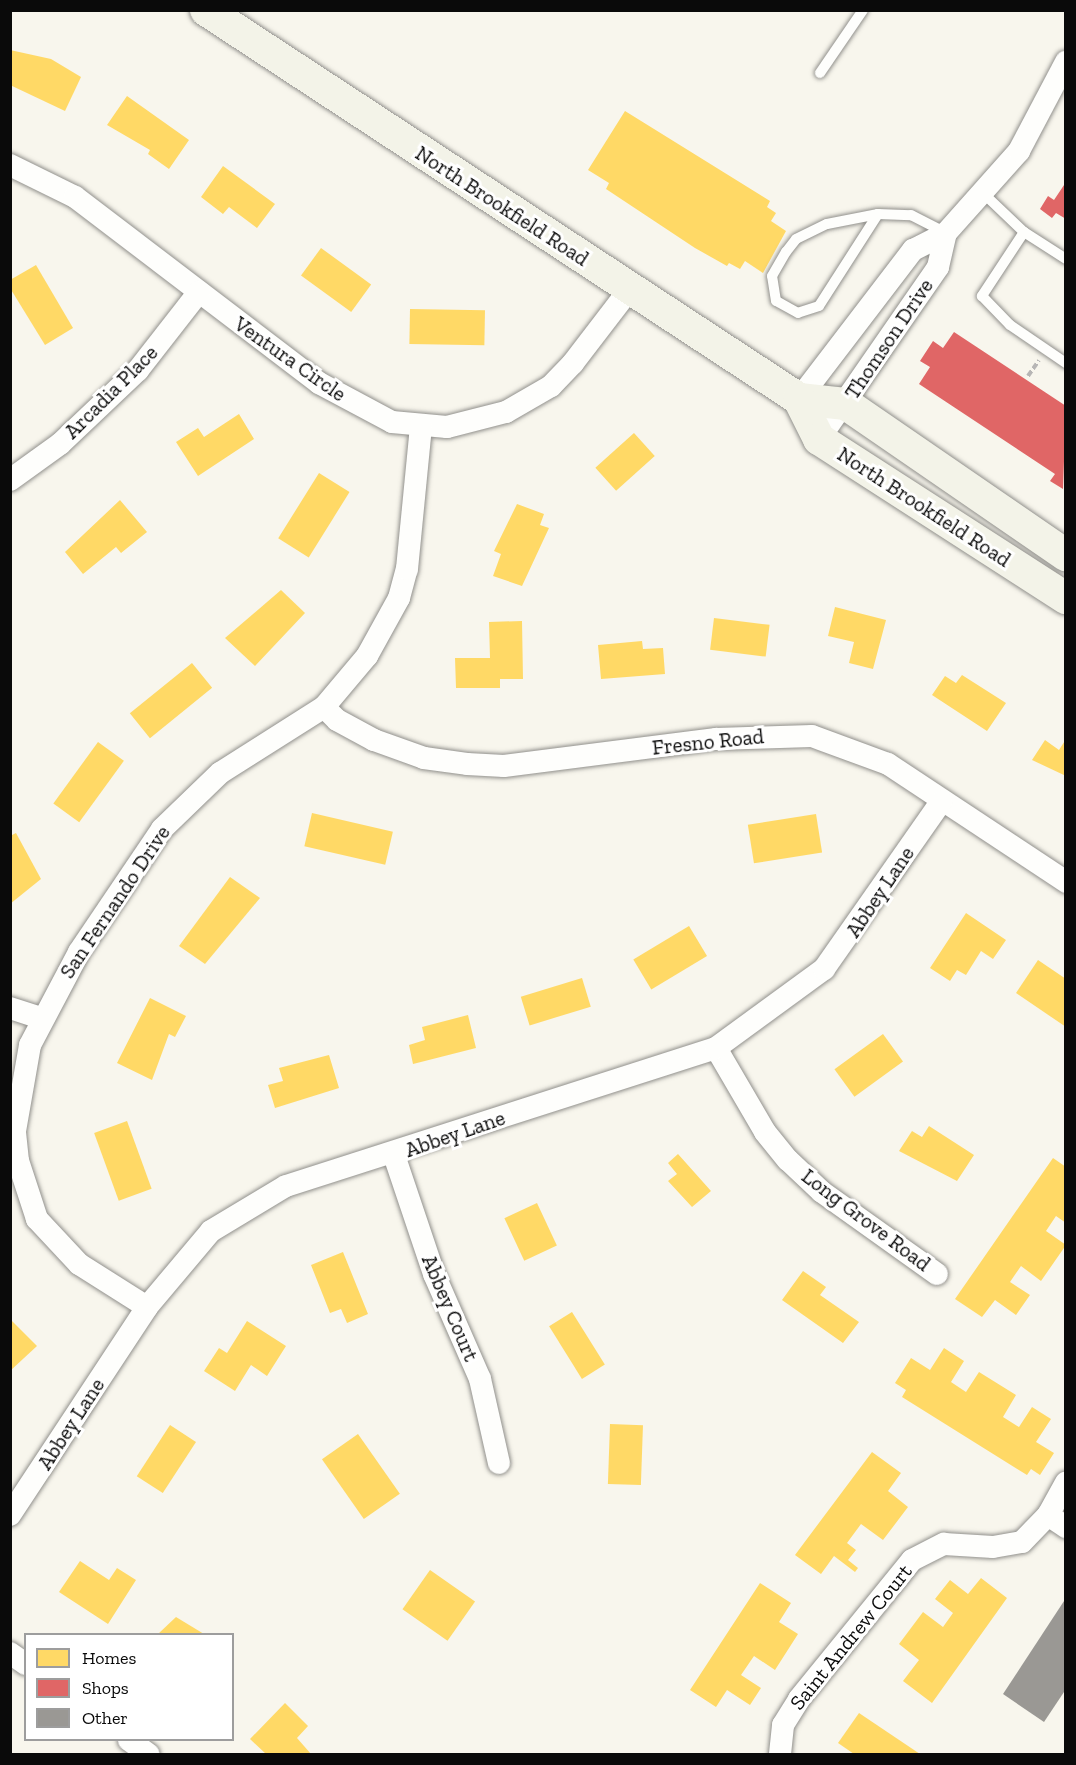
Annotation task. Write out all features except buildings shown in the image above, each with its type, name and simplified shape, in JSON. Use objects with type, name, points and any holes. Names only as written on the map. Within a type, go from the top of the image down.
[{"type":"street","name":"North Brookfield Road","points":[[206,10],[629,290],[799,399],[846,404],[1065,555]]},
{"type":"street","name":"Thomson Drive","points":[[799,399],[913,250],[946,233],[1019,151],[1065,62]]},
{"type":"street","name":"Ventura Circle","points":[[10,165],[75,197],[344,399],[392,422],[421,427],[473,423],[506,412],[550,386],[629,290]]},
{"type":"street","name":"Thomson Drive","points":[[819,439],[846,404],[938,267],[946,233]]},
{"type":"street","name":"Arcadia Place","points":[[10,480],[60,444],[138,370],[199,292]]},
{"type":"street","name":"North Brookfield Road","points":[[799,399],[819,439],[1065,597]]},
{"type":"street","name":"San Fernando Drive","points":[[147,1307],[79,1264],[52,1239],[27,1192],[18,1161],[17,1111],[40,1018],[144,852],[182,806],[220,773],[324,707],[367,656],[399,598],[414,538],[421,427]]},
{"type":"street","name":"Fresno Road","points":[[324,707],[337,720],[374,740],[424,758],[466,764],[504,766],[716,739],[812,736],[888,764],[941,802],[1065,882]]},
{"type":"street","name":"Abbey Lane","points":[[10,1515],[147,1307],[190,1250],[259,1198],[336,1169],[394,1155],[716,1048],[824,969],[941,802]]},
{"type":"street","points":[[10,1008],[40,1018]]},
{"type":"street","name":"Long Grove Road","points":[[716,1048],[765,1132],[788,1160],[822,1192],[937,1274]]},
{"type":"street","name":"Abbey Court","points":[[394,1155],[434,1274],[480,1379],[499,1463]]},
{"type":"street","name":"Saint Andrew Court","points":[[780,1755],[783,1725],[799,1699],[912,1560],[944,1544],[993,1547],[1022,1542],[1057,1521],[1065,1483]]},
{"type":"street","points":[[10,1653],[24,1663]]},
{"type":"street","points":[[130,1741],[148,1755]]},
{"type":"lane","points":[[820,73],[863,10]]},
{"type":"lane","points":[[983,193],[1024,232],[1065,260]]},
{"type":"lane","points":[[878,213],[819,306],[798,313],[776,301],[772,276],[796,239],[827,224],[878,213],[911,215],[946,233]]},
{"type":"lane","points":[[1024,232],[982,296],[1010,325],[1065,363]]}]
